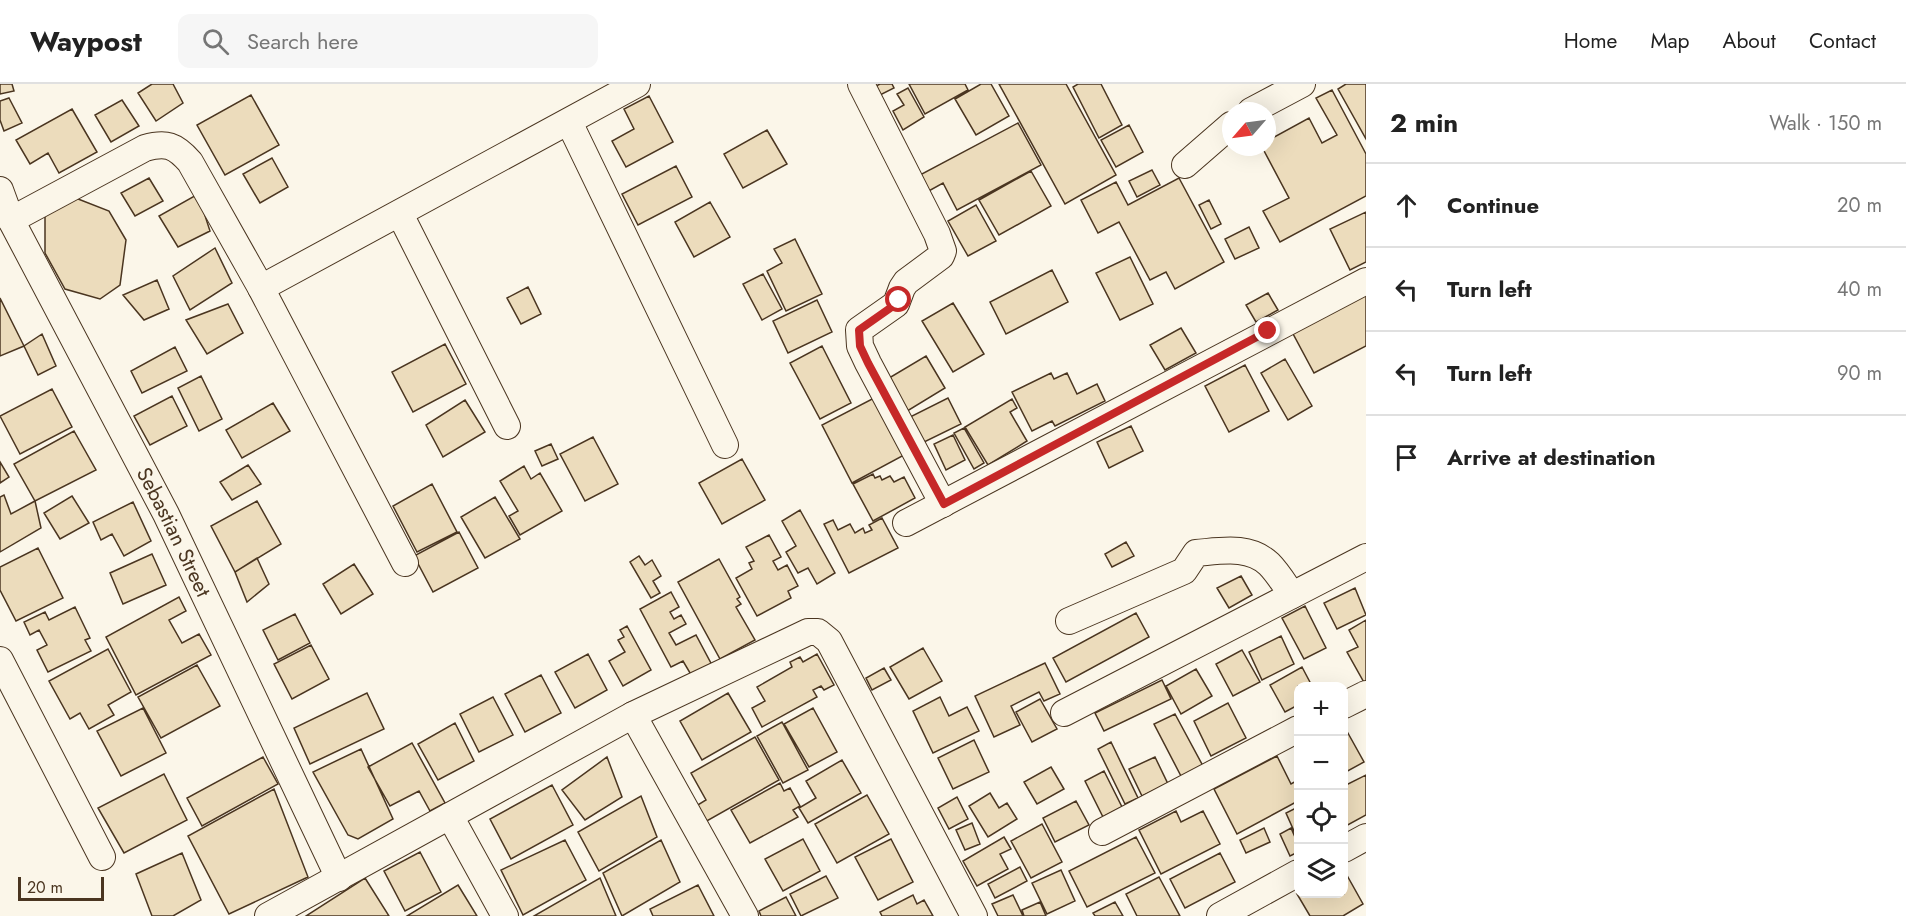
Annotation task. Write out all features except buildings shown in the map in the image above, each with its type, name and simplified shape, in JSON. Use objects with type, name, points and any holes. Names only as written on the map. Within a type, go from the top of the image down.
[{"type":"street","points":[[261,288],[637,84]]},
{"type":"street","points":[[861,84],[938,234],[943,251],[941,256],[906,282],[896,304],[859,330],[860,346],[944,504]]},
{"type":"street","points":[[1268,102],[1302,84]]},
{"type":"street","points":[[569,122],[725,445]]},
{"type":"street","points":[[1185,165],[1222,132]]},
{"type":"street","points":[[4,203],[145,148],[161,144],[171,146],[181,152],[190,162],[261,288],[405,563]]},
{"type":"street","name":"Sebastian Street","points":[[4,203],[166,514],[339,878]]},
{"type":"street","points":[[400,214],[507,426]]},
{"type":"street","points":[[906,523],[1366,281]]},
{"type":"street","points":[[1069,621],[1184,572],[1196,552],[1252,552],[1269,565],[1292,595]]},
{"type":"street","points":[[1064,713],[1366,557]]},
{"type":"street","points":[[275,914],[633,715],[808,632],[818,632],[829,641],[836,653],[974,916]]},
{"type":"street","points":[[0,660],[102,857]]},
{"type":"street","points":[[1348,703],[1366,694]]},
{"type":"street","points":[[633,715],[745,916]]},
{"type":"street","points":[[1102,832],[1294,732]]},
{"type":"street","points":[[450,816],[505,916]]},
{"type":"street","points":[[1348,847],[1366,837]]},
{"type":"street","points":[[1220,916],[1294,876]]},
{"type":"route","points":[[899,300],[859,330],[860,346],[944,504],[1268,331]]}]
